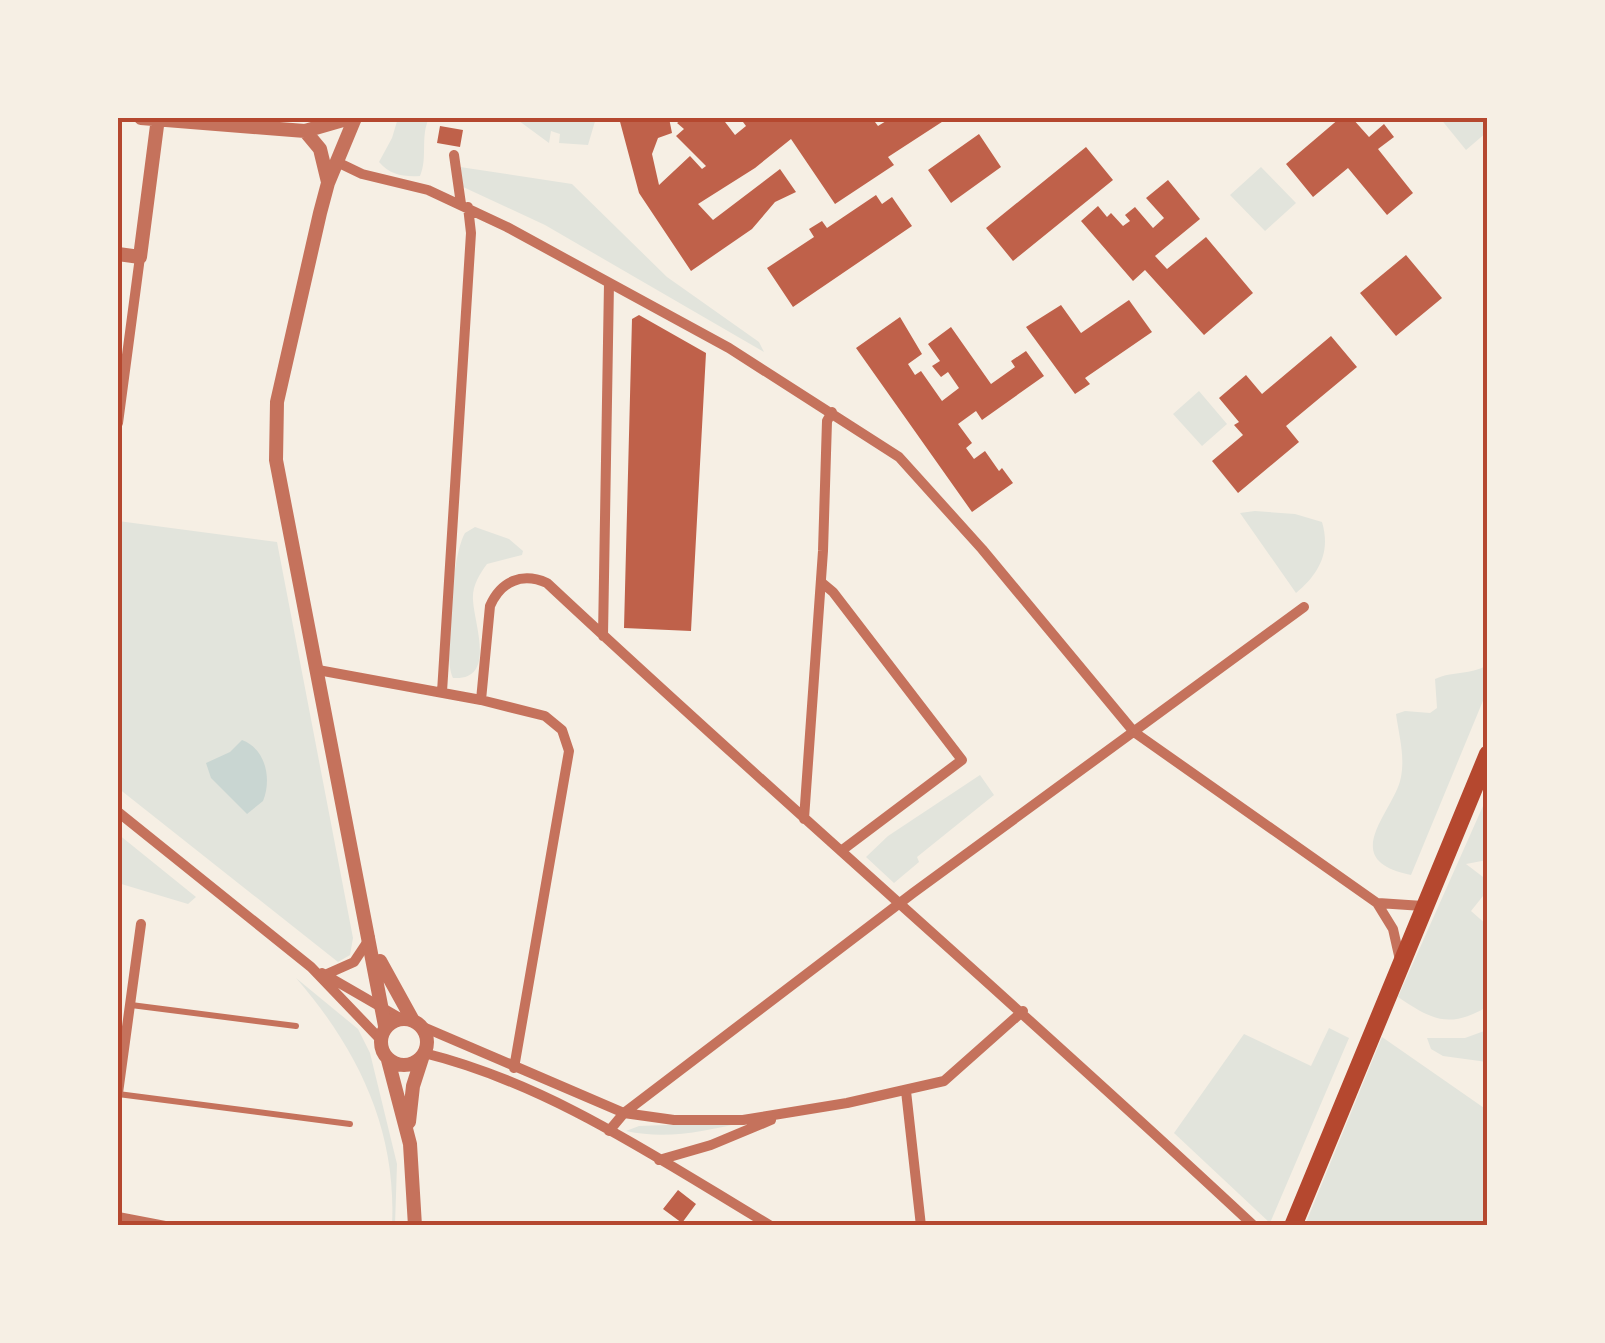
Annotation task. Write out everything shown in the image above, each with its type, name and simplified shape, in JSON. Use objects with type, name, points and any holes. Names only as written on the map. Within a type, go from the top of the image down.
[{"type":"main road","points":[[1292,1226],[1488,754]]},
{"type":"street","points":[[141,118],[305,131],[353,118]]},
{"type":"street","points":[[353,118],[328,183],[277,402],[276,460],[374,955],[388,1060],[408,1133],[415,1226]]},
{"type":"street","points":[[118,423],[158,119]]},
{"type":"street","points":[[305,131],[320,149],[328,183]]},
{"type":"street","points":[[442,692],[471,233],[454,155]]},
{"type":"street","points":[[337,162],[362,174],[428,190],[465,206],[729,348],[899,458],[982,549],[1134,732],[1377,903],[1393,929],[1400,962]]},
{"type":"street","points":[[118,254],[140,257]]},
{"type":"street","points":[[602,636],[610,283]]},
{"type":"street","points":[[804,819],[821,582],[826,421],[832,412]]},
{"type":"street","points":[[481,700],[490,606],[502,586],[513,580],[524,577],[547,584],[1022,1011],[1254,1226]]},
{"type":"street","points":[[821,582],[833,592],[962,760],[841,851]]},
{"type":"street","points":[[609,1131],[624,1113],[882,916],[1304,608]]},
{"type":"street","points":[[318,670],[481,700],[545,716],[562,730],[568,752],[514,1068]]},
{"type":"street","points":[[118,812],[322,973],[383,1033]]},
{"type":"street","points":[[1377,903],[1423,906]]},
{"type":"street","points":[[118,1094],[141,924]]},
{"type":"street","points":[[322,973],[354,962],[370,937]]},
{"type":"street","points":[[370,937],[388,981],[411,1021],[427,1039],[414,1086],[408,1133]]},
{"type":"street","points":[[322,973],[382,1008],[514,1068],[624,1113],[674,1120],[780,1116],[944,1081],[1022,1011]]},
{"type":"street","points":[[118,1004],[131,1005]]},
{"type":"street","points":[[383,1033],[411,1021]]},
{"type":"street","points":[[388,1060],[410,1064],[423,1054]]},
{"type":"street","points":[[423,1054],[510,1079],[609,1131],[771,1226]]},
{"type":"street","points":[[906,1092],[921,1226]]},
{"type":"street","points":[[659,1160],[711,1145],[780,1116]]},
{"type":"street","points":[[118,1217],[165,1226]]},
{"type":"lane","points":[[131,1005],[296,1026]]},
{"type":"lane","points":[[118,1094],[350,1124]]},
{"type":"shaded area","points":[[398,118],[429,118],[420,176],[398,174],[379,162]]},
{"type":"shaded area","points":[[515,118],[596,118],[588,145],[559,143],[560,134],[551,131],[549,143]]},
{"type":"shaded area","points":[[1440,118],[1487,118],[1487,132],[1466,150]]},
{"type":"shaded area","points":[[460,167],[572,184],[667,277],[759,342],[764,352],[545,225],[461,186]]},
{"type":"shaded area","points":[[1261,167],[1296,203],[1265,231],[1230,195]]},
{"type":"shaded area","points":[[1199,391],[1227,424],[1202,446],[1173,414]]},
{"type":"shaded area","points":[[1240,513],[1295,514],[1322,522],[1325,543],[1321,562],[1296,593]]},
{"type":"shaded area","points":[[118,521],[277,542],[353,938],[350,955],[338,962],[118,788]]},
{"type":"shaded area","points":[[475,527],[509,539],[523,551],[522,555],[487,564],[479,577],[473,595],[479,661],[467,676],[453,678],[449,628],[453,582],[465,533]]},
{"type":"shaded area","points":[[1487,665],[1487,691],[1411,875],[1389,868],[1377,858],[1373,846],[1375,833],[1401,777],[1396,714],[1430,713],[1437,708],[1435,679]]},
{"type":"shaded area","points":[[242,740],[257,750],[267,774],[263,801],[247,814],[211,778],[206,763],[230,752]]},
{"type":"shaded area","points":[[980,775],[994,795],[917,857],[919,862],[894,883],[866,857],[888,836]]},
{"type":"shaded area","points":[[1487,797],[1487,860],[1466,864],[1487,880],[1487,891],[1471,911],[1487,925],[1487,1007],[1462,1018],[1441,1019],[1398,997]]},
{"type":"shaded area","points":[[118,834],[196,897],[188,904],[118,883]]},
{"type":"shaded area","points":[[296,978],[358,1029],[370,1053],[397,1164],[395,1225],[388,1156],[369,1092],[337,1033]]},
{"type":"shaded area","points":[[1329,1028],[1349,1038],[1270,1223],[1174,1133],[1244,1034],[1311,1066]]},
{"type":"shaded area","points":[[1487,1030],[1487,1062],[1443,1056],[1431,1049],[1427,1038],[1465,1038]]},
{"type":"shaded area","points":[[1382,1037],[1487,1110],[1487,1225],[1305,1225]]},
{"type":"shaded area","points":[[745,1122],[671,1134],[626,1131],[639,1126]]},
{"type":"building","points":[[619,118],[669,118],[672,133],[658,138],[652,154],[659,185],[690,156],[702,169],[706,166],[676,136],[684,129],[677,123],[684,118],[722,118],[735,135],[746,126],[740,118],[872,118],[878,126],[891,118],[948,118],[888,157],[894,165],[835,204],[791,139],[755,168],[698,204],[713,220],[780,169],[796,192],[775,202],[752,229],[691,271],[639,193]]},
{"type":"building","points":[[1340,118],[1352,118],[1369,137],[1384,124],[1394,137],[1378,149],[1413,193],[1387,215],[1348,168],[1313,197],[1286,164]]},
{"type":"building","points":[[440,126],[463,130],[460,147],[437,143]]},
{"type":"building","points":[[979,134],[1001,167],[951,203],[928,170]]},
{"type":"building","points":[[1086,147],[1113,180],[1013,261],[986,228]]},
{"type":"building","points":[[1168,180],[1200,219],[1155,256],[1167,269],[1206,237],[1253,293],[1204,335],[1145,270],[1133,281],[1081,221],[1098,206],[1123,226],[1130,221],[1125,215],[1135,207],[1153,228],[1164,218],[1146,198]]},
{"type":"building","points":[[876,195],[882,204],[892,197],[912,226],[793,307],[767,268],[814,237],[809,229],[822,221],[827,228]]},
{"type":"building","points":[[1406,255],[1442,298],[1396,336],[1360,293]]},
{"type":"building","points":[[1129,300],[1152,332],[1085,378],[1090,384],[1075,394],[1026,327],[1061,305],[1081,333]]},
{"type":"building","points":[[639,315],[706,353],[691,631],[624,628],[632,319]]},
{"type":"building","points":[[900,317],[922,354],[908,364],[915,375],[921,371],[942,401],[959,388],[948,372],[941,377],[932,366],[940,361],[928,344],[951,327],[991,384],[1015,367],[1011,361],[1026,351],[1044,376],[982,420],[976,411],[958,424],[972,443],[966,448],[974,459],[985,451],[1013,483],[972,512],[856,348]]},
{"type":"building","points":[[1331,336],[1357,367],[1286,426],[1299,442],[1238,493],[1212,461],[1243,435],[1234,425],[1239,422],[1219,398],[1246,375],[1262,394]]},
{"type":"building","points":[[678,1190],[696,1204],[682,1223],[663,1209]]}]
